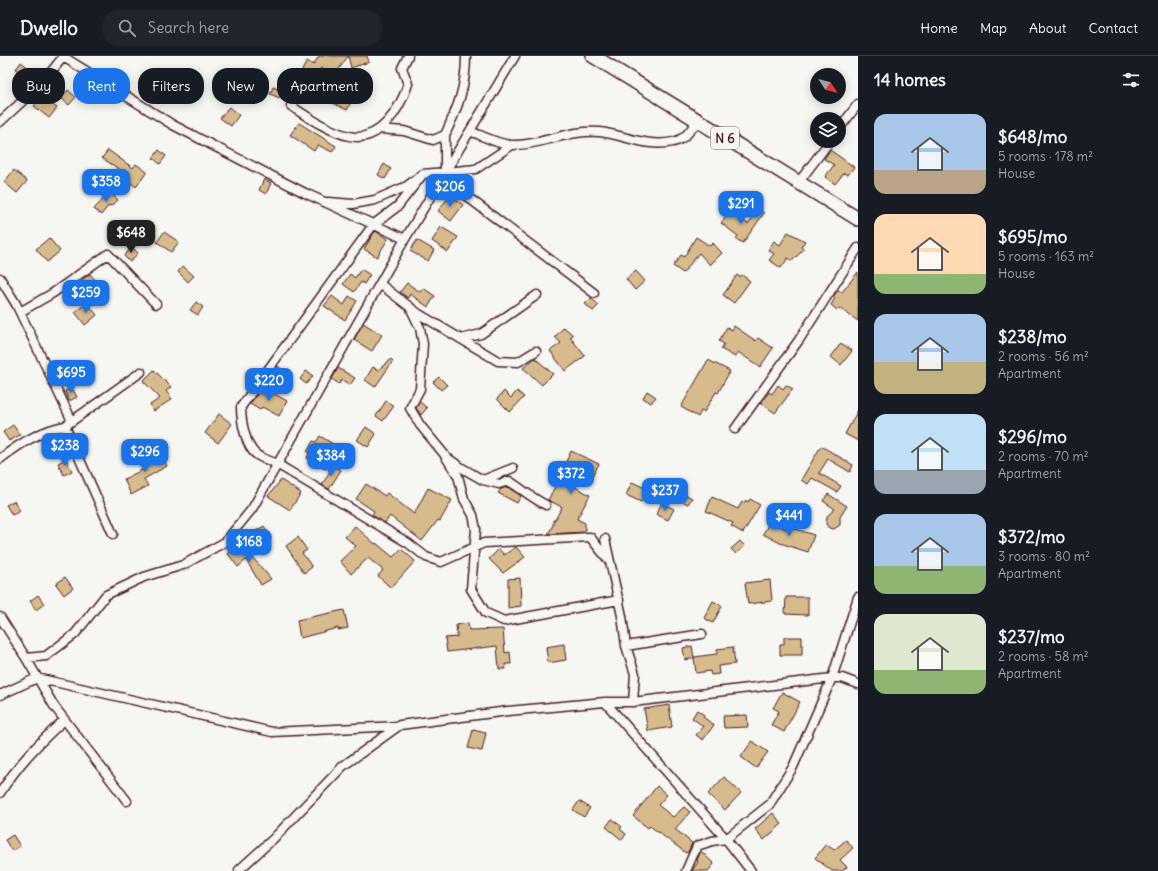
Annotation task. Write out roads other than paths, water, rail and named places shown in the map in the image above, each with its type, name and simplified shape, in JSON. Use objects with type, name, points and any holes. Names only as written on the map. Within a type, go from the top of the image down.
[{"type":"main road","name":"N 6","points":[[593,56],[858,219]]},
{"type":"street","points":[[0,122],[43,82],[62,56],[173,125],[324,202],[405,239]]},
{"type":"street","points":[[291,106],[318,123],[348,136],[362,137],[380,129],[398,108],[408,84],[402,68],[408,56]]},
{"type":"street","points":[[466,56],[466,71],[460,103],[445,135],[445,172],[461,192],[594,293]]},
{"type":"street","points":[[26,658],[46,656],[75,634],[106,595],[144,577],[183,565],[225,542],[252,509],[405,239],[515,56]]},
{"type":"street","points":[[846,120],[858,104]]},
{"type":"street","points":[[470,131],[489,139],[512,145],[580,132],[601,132],[631,140],[654,143],[673,142],[689,134],[697,121]]},
{"type":"street","points":[[380,129],[404,131],[433,140],[445,135]]},
{"type":"street","points":[[324,202],[353,204],[375,200],[407,186],[423,174],[476,170],[512,145]]},
{"type":"street","points":[[798,183],[825,148]]},
{"type":"street","points":[[423,174],[398,206],[373,225],[241,406],[240,418],[247,440],[255,454],[278,464],[408,543],[426,557],[441,562],[484,543],[590,537],[610,562]]},
{"type":"street","points":[[735,429],[799,340],[858,248]]},
{"type":"street","points":[[20,312],[53,293],[108,254],[156,304]]},
{"type":"street","points":[[0,278],[20,312],[69,424],[113,534]]},
{"type":"street","points":[[380,284],[410,307],[498,361],[518,362],[536,351]]},
{"type":"street","points":[[461,339],[481,334],[537,295]]},
{"type":"street","points":[[410,307],[420,328],[423,344],[420,389],[410,408],[420,425],[444,454],[458,476],[464,499],[473,515],[476,529],[473,548],[471,588],[486,613],[504,621],[619,600]]},
{"type":"street","points":[[0,459],[14,447],[53,428],[69,424],[141,372]]},
{"type":"street","points":[[444,454],[462,468],[483,480],[499,484],[509,481],[520,487],[530,497],[546,505]]},
{"type":"street","points":[[483,480],[513,468]]},
{"type":"street","points":[[605,539],[619,600],[626,646],[635,674],[633,702]]},
{"type":"street","points":[[686,871],[697,846],[712,841],[726,839],[769,805],[793,767],[832,678],[858,596]]},
{"type":"street","points":[[0,617],[54,706],[127,801]]},
{"type":"street","points":[[626,646],[702,634]]},
{"type":"street","points":[[0,695],[37,678],[272,732],[400,726],[508,711],[604,702],[633,702],[832,678],[842,678],[858,684]]},
{"type":"street","points":[[604,702],[726,839],[751,871]]},
{"type":"street","points":[[0,793],[16,768],[64,720]]},
{"type":"street","points":[[239,870],[273,839],[343,766],[400,726]]}]
